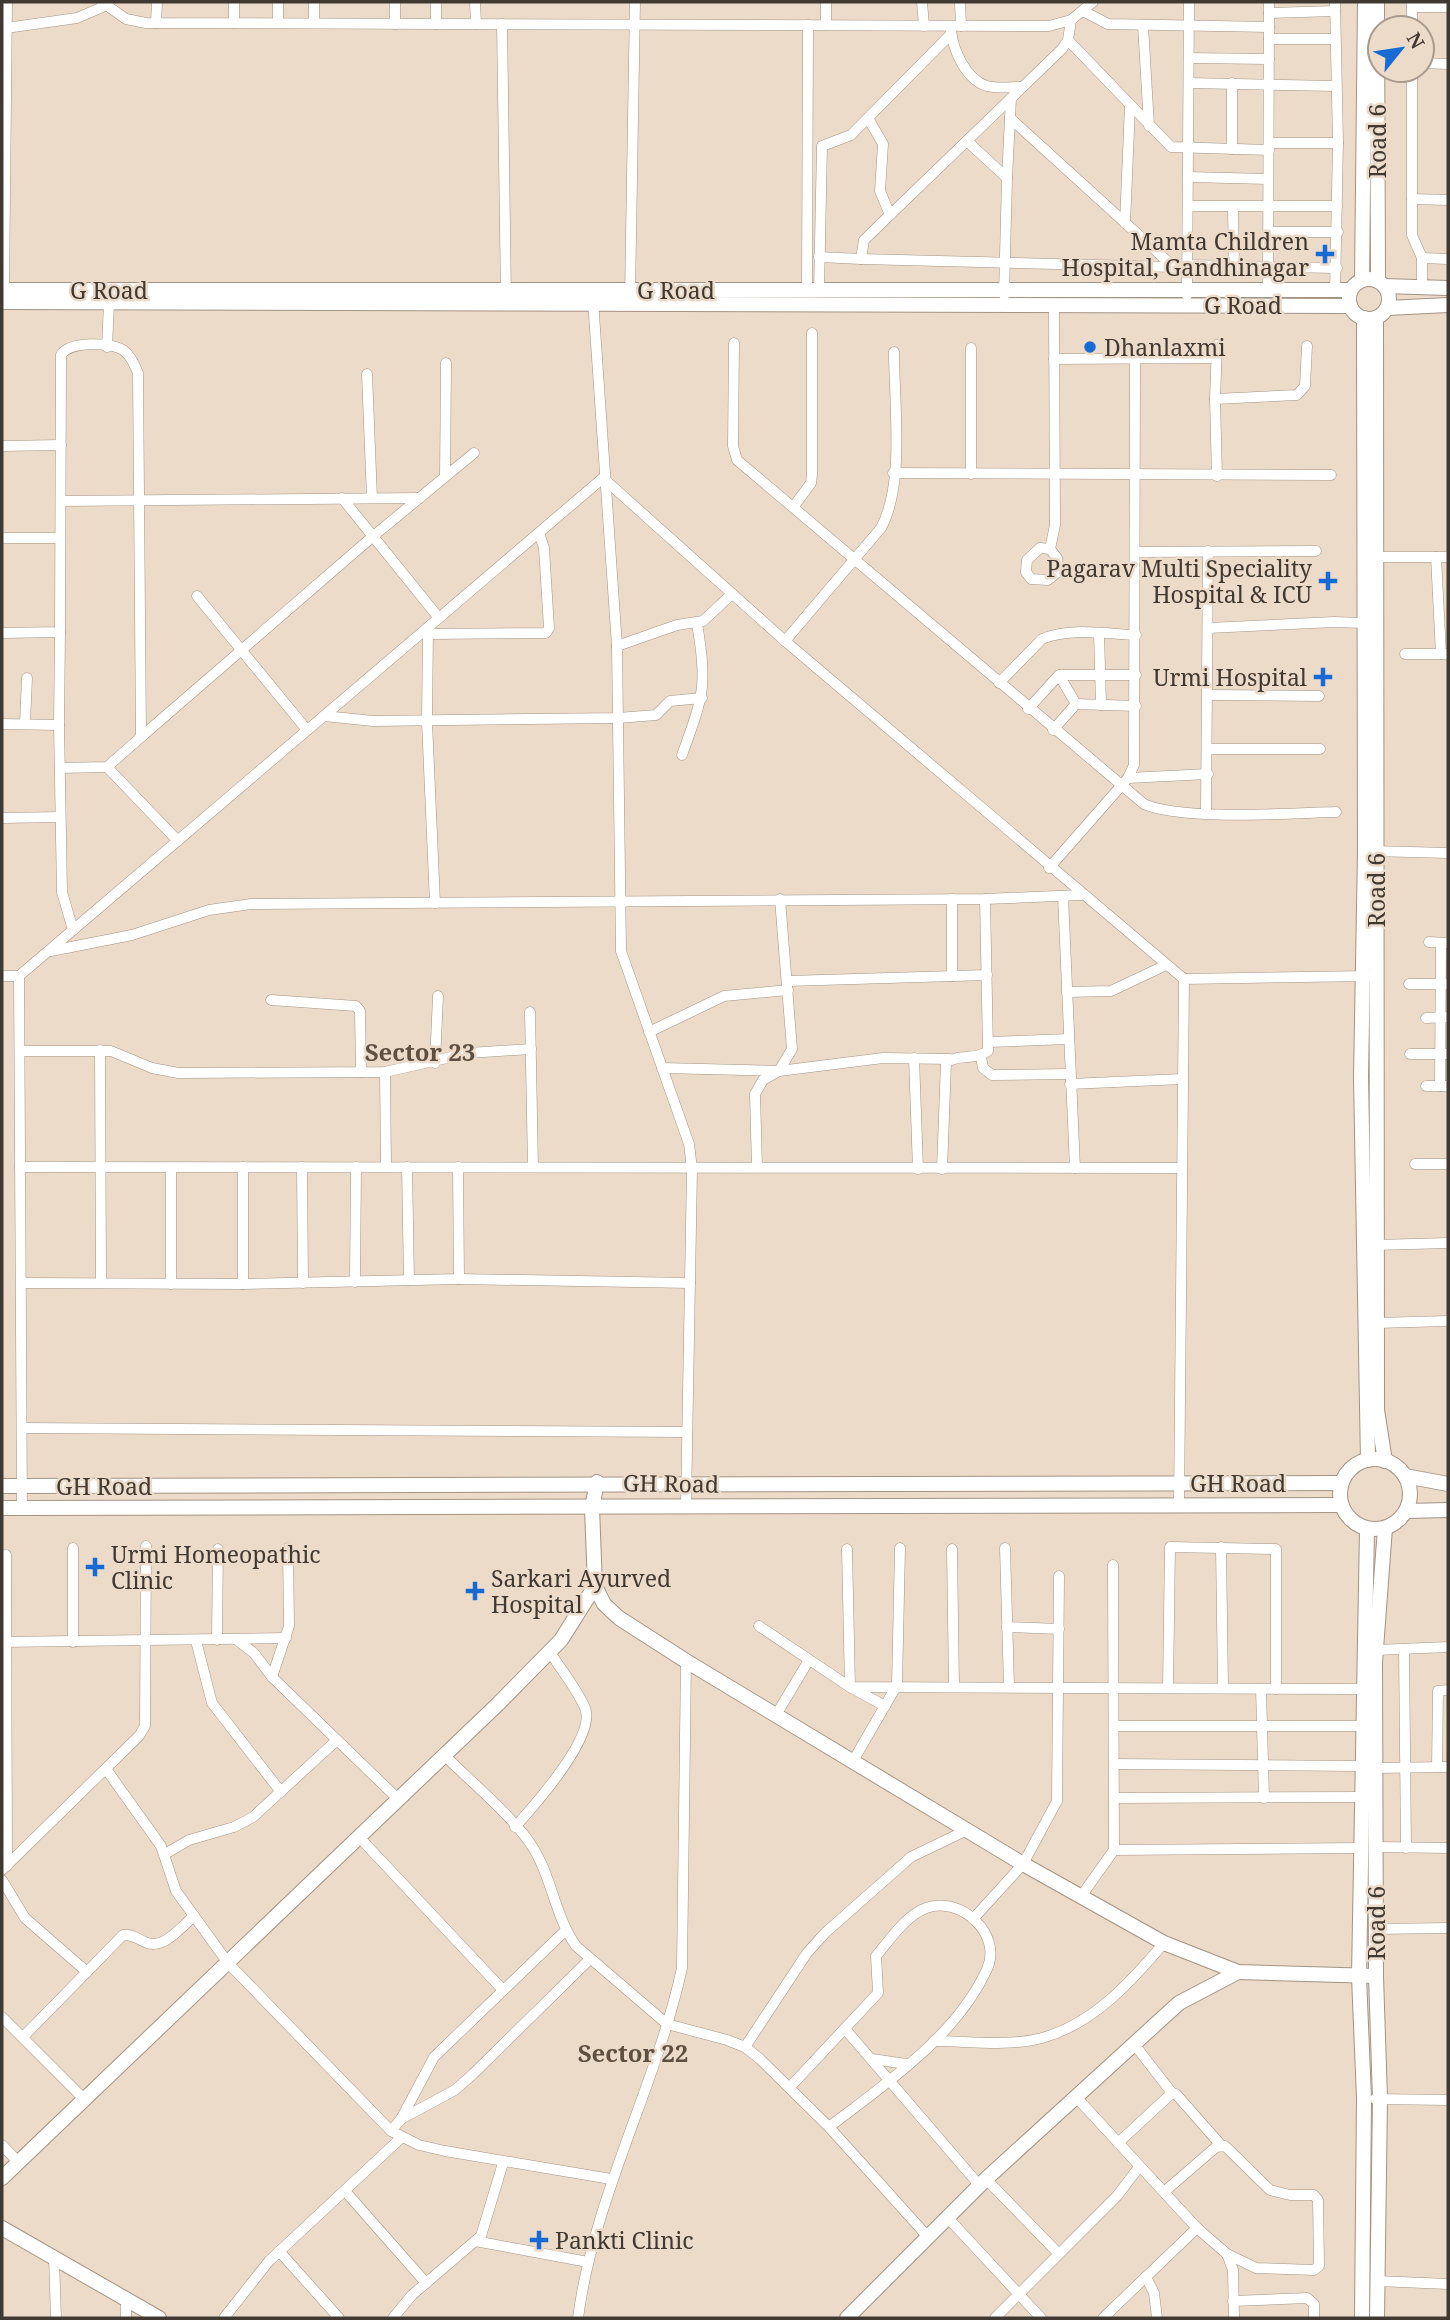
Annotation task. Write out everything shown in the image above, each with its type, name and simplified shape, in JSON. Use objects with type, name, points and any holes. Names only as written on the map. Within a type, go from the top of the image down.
[{"type":"street","points":[[3,294],[4,41],[7,2]]},
{"type":"street","points":[[156,23],[157,2]]},
{"type":"street","points":[[234,2],[234,23]]},
{"type":"street","points":[[278,2],[278,23]]},
{"type":"street","points":[[314,2],[314,23]]},
{"type":"street","points":[[395,2],[395,24]]},
{"type":"street","points":[[436,2],[436,24]]},
{"type":"street","points":[[475,2],[476,24]]},
{"type":"street","points":[[630,297],[635,2]]},
{"type":"street","points":[[826,2],[827,25]]},
{"type":"street","points":[[922,2],[924,26]]},
{"type":"street","points":[[960,2],[954,29],[956,54],[983,84],[1022,87]]},
{"type":"street","points":[[6,28],[77,18],[104,4],[126,19],[156,23],[827,25],[954,29],[1049,26],[1071,20],[1093,2]]},
{"type":"street","points":[[1187,291],[1189,2]]},
{"type":"street","name":"Road 6","points":[[1362,280],[1365,2]]},
{"type":"street","name":"Road 6","points":[[1377,2],[1381,283]]},
{"type":"street","points":[[1412,4],[1448,7]]},
{"type":"street","points":[[1268,291],[1269,7],[1335,7],[1338,232],[1335,290]]},
{"type":"street","points":[[1083,11],[1108,24],[1269,27]]},
{"type":"street","points":[[861,259],[861,243],[968,142],[1068,40],[1071,20]]},
{"type":"street","points":[[502,24],[506,303]]},
{"type":"street","points":[[808,25],[813,291]]},
{"type":"street","points":[[1143,25],[1149,126]]},
{"type":"street","points":[[813,291],[819,257],[820,150],[825,143],[846,139],[954,29]]},
{"type":"street","points":[[1269,39],[1335,38]]},
{"type":"street","points":[[1068,40],[1171,147],[1232,149],[1338,143]]},
{"type":"street","points":[[1189,58],[1269,59]]},
{"type":"street","points":[[1189,83],[1336,86]]},
{"type":"street","points":[[1232,83],[1232,149]]},
{"type":"street","points":[[1412,84],[1413,243],[1422,258],[1422,288]]},
{"type":"street","points":[[1004,297],[1011,98]]},
{"type":"street","points":[[1125,223],[1130,106]]},
{"type":"street","points":[[868,118],[883,144],[880,191],[890,215]]},
{"type":"street","points":[[1010,118],[1174,267],[1187,291]]},
{"type":"street","points":[[968,142],[1007,178]]},
{"type":"street","points":[[1189,177],[1268,179]]},
{"type":"street","points":[[1412,199],[1448,200]]},
{"type":"street","points":[[1188,206],[1337,206]]},
{"type":"street","points":[[1233,207],[1234,266]]},
{"type":"street","points":[[1268,232],[1338,232]]},
{"type":"street","points":[[819,257],[1174,267]]},
{"type":"street","points":[[1422,258],[1448,258]]},
{"type":"street","points":[[1187,265],[1337,268]]},
{"type":"street","points":[[1448,288],[1422,288],[1362,280],[1350,290],[1350,306],[1354,313],[1370,318],[1387,308],[1448,305]]},
{"type":"street","points":[[1381,283],[1389,300],[1387,308]]},
{"type":"street","name":"G Road","points":[[3,294],[506,288],[630,297],[1004,297],[1187,291],[1350,290]]},
{"type":"street","name":"G Road","points":[[630,297],[813,291],[1004,297],[1054,304],[1187,291],[1350,306]]},
{"type":"street","name":"G Road","points":[[3,294],[108,303],[506,303],[593,296]]},
{"type":"street","points":[[593,296],[603,478],[610,519],[617,646],[621,950],[689,1144],[692,1169],[686,1506]]},
{"type":"street","points":[[107,347],[108,303]]},
{"type":"street","points":[[1050,549],[1055,525],[1054,304]]},
{"type":"street","name":"Road 6","points":[[1370,318],[1376,556],[1369,976],[1377,1409],[1385,1461]]},
{"type":"street","name":"Road 6","points":[[1370,318],[1364,624],[1371,851]]},
{"type":"street","points":[[794,506],[811,483],[813,474],[812,333]]},
{"type":"street","points":[[734,343],[734,453],[737,460],[856,558],[1053,730],[1125,781],[1144,804],[1155,809],[1206,812],[1336,812]]},
{"type":"street","points":[[74,930],[62,892],[59,538],[61,355],[64,350],[75,345],[116,347],[128,355],[138,373],[141,737]]},
{"type":"street","points":[[1217,345],[1217,476]]},
{"type":"street","points":[[1215,399],[1297,395],[1306,386],[1307,346]]},
{"type":"street","points":[[971,348],[971,474]]},
{"type":"street","points":[[785,641],[881,528],[890,511],[894,352]]},
{"type":"street","points":[[1049,868],[1125,781],[1134,765],[1135,358]]},
{"type":"street","points":[[1054,359],[1216,358]]},
{"type":"street","points":[[446,363],[446,477]]},
{"type":"street","points":[[367,374],[372,498]]},
{"type":"street","points":[[2,446],[61,445]]},
{"type":"street","points":[[60,768],[107,767],[474,453]]},
{"type":"street","points":[[893,473],[1331,475]]},
{"type":"street","points":[[2,976],[19,976],[307,730],[429,631],[439,618],[603,478]]},
{"type":"street","points":[[603,478],[785,641],[1049,868],[1184,979],[1369,976]]},
{"type":"street","points":[[342,498],[439,618]]},
{"type":"street","points":[[61,501],[420,498]]},
{"type":"street","points":[[429,631],[546,633],[549,628],[545,557],[539,533]]},
{"type":"street","points":[[2,538],[59,538]]},
{"type":"street","points":[[1206,812],[1208,551]]},
{"type":"street","points":[[1136,552],[1315,551]]},
{"type":"street","points":[[1376,556],[1448,557]]},
{"type":"street","points":[[1405,654],[1444,654],[1436,557]]},
{"type":"street","points":[[617,646],[677,625],[697,624],[709,617],[732,594]]},
{"type":"street","points":[[197,596],[307,730]]},
{"type":"street","points":[[1209,628],[1334,622],[1364,624]]},
{"type":"street","points":[[682,755],[702,698],[704,666],[697,624]]},
{"type":"street","points":[[429,631],[427,722],[435,903]]},
{"type":"street","points":[[2,633],[60,632]]},
{"type":"street","points":[[999,683],[1042,639],[1064,632],[1136,635]]},
{"type":"street","points":[[1099,633],[1101,705]]},
{"type":"street","points":[[1028,709],[1059,675],[1136,674]]},
{"type":"street","points":[[1059,675],[1076,704]]},
{"type":"street","points":[[25,723],[27,678]]},
{"type":"street","points":[[1208,695],[1319,696]]},
{"type":"street","points":[[324,716],[373,721],[427,722],[618,718],[656,715],[670,701],[702,698]]},
{"type":"street","points":[[1076,704],[1136,706]]},
{"type":"street","points":[[1053,730],[1076,704]]},
{"type":"street","points":[[2,724],[59,725]]},
{"type":"street","points":[[1208,749],[1320,748]]},
{"type":"street","points":[[107,767],[178,841]]},
{"type":"street","points":[[1125,781],[1208,774]]},
{"type":"street","points":[[2,818],[60,817]]},
{"type":"street","points":[[1371,851],[1448,853]]},
{"type":"street","points":[[47,952],[132,936],[224,906],[985,899],[1081,895]]},
{"type":"street","points":[[1063,896],[1075,1168]]},
{"type":"street","points":[[757,1167],[755,1094],[763,1080],[779,1071],[792,1049],[780,899]]},
{"type":"street","points":[[951,976],[952,899]]},
{"type":"street","points":[[662,1069],[779,1071],[914,1058],[981,1056],[988,1051],[989,1042],[985,899]]},
{"type":"street","points":[[1426,1086],[1444,1086],[1445,943],[1429,942]]},
{"type":"street","points":[[1067,992],[1111,991],[1166,965]]},
{"type":"street","points":[[649,1032],[724,996],[788,986],[987,975]]},
{"type":"street","points":[[19,976],[22,1508]]},
{"type":"street","name":"Road 6","points":[[1368,1460],[1361,1077],[1369,976]]},
{"type":"street","points":[[1179,1506],[1184,979]]},
{"type":"street","points":[[1409,984],[1444,984]]},
{"type":"street","points":[[435,1063],[438,996]]},
{"type":"street","points":[[271,1000],[356,1006],[360,1011],[361,1072]]},
{"type":"street","points":[[530,1012],[533,1167]]},
{"type":"street","points":[[1426,1018],[1444,1017]]},
{"type":"street","points":[[989,1042],[1069,1040]]},
{"type":"street","points":[[20,1051],[100,1050],[178,1073],[385,1072],[469,1054],[531,1049]]},
{"type":"street","points":[[100,1050],[101,1283]]},
{"type":"street","points":[[1410,1054],[1444,1054]]},
{"type":"street","points":[[981,1056],[983,1068],[992,1075],[1070,1079],[1182,1079]]},
{"type":"street","points":[[914,1058],[918,1169]]},
{"type":"street","points":[[942,1169],[943,1070],[950,1059]]},
{"type":"street","points":[[385,1072],[386,1167]]},
{"type":"street","points":[[1415,1164],[1448,1164]]},
{"type":"street","points":[[20,1167],[1181,1168]]},
{"type":"street","points":[[243,1167],[243,1284]]},
{"type":"street","points":[[302,1167],[303,1283]]},
{"type":"street","points":[[355,1282],[356,1167]]},
{"type":"street","points":[[407,1167],[409,1280]]},
{"type":"street","points":[[458,1167],[459,1279]]},
{"type":"street","points":[[171,1168],[171,1284]]},
{"type":"street","points":[[1376,1245],[1448,1243]]},
{"type":"street","points":[[21,1283],[243,1284],[459,1279],[690,1283]]},
{"type":"street","points":[[1376,1323],[1448,1321]]},
{"type":"street","points":[[22,1428],[687,1432]]},
{"type":"street","points":[[1448,1484],[1405,1476],[1385,1461],[1368,1460],[1351,1468],[1341,1483],[1341,1504],[1355,1524],[1367,1529],[1385,1528],[1406,1511],[1448,1510]]},
{"type":"street","points":[[1405,1476],[1409,1487],[1406,1511]]},
{"type":"street","points":[[597,1482],[592,1508],[595,1586],[604,1604],[619,1618],[685,1661],[1023,1864],[1164,1943],[1238,1972],[1376,1976]]},
{"type":"street","name":"GH Road","points":[[2,1486],[597,1482],[1341,1483]]},
{"type":"street","name":"GH Road","points":[[2,1508],[1341,1504]]},
{"type":"street","name":"Road 6","points":[[1362,2318],[1364,2098],[1359,1977],[1368,1848],[1368,1767],[1385,1528]]},
{"type":"street","name":"Road 6","points":[[1367,1529],[1362,1726],[1368,1767],[1361,1797],[1376,1929],[1380,2099],[1377,2318]]},
{"type":"street","points":[[4,1868],[139,1736],[145,1726],[148,1641],[146,1546]]},
{"type":"street","points":[[1168,1688],[1170,1546],[1276,1549],[1276,1689]]},
{"type":"street","points":[[1221,1547],[1223,1687]]},
{"type":"street","points":[[73,1548],[73,1642]]},
{"type":"street","points":[[272,1677],[289,1626],[288,1548]]},
{"type":"street","points":[[853,1761],[897,1685],[900,1548]]},
{"type":"street","points":[[1005,1548],[1009,1686]]},
{"type":"street","points":[[217,1640],[218,1549]]},
{"type":"street","points":[[847,1549],[850,1687]]},
{"type":"street","points":[[952,1549],[954,1686]]},
{"type":"street","points":[[4,1868],[3,1642],[6,1555]]},
{"type":"street","points":[[1082,1895],[1114,1850],[1113,1565]]},
{"type":"street","points":[[973,1919],[1023,1864],[1057,1801],[1059,1576]]},
{"type":"street","points":[[2,2178],[550,1653],[595,1586]]},
{"type":"street","points":[[759,1626],[850,1687],[885,1706]]},
{"type":"street","points":[[1007,1627],[1059,1629]]},
{"type":"street","points":[[3,1642],[286,1638]]},
{"type":"street","points":[[237,1640],[254,1653],[272,1677],[397,1798]]},
{"type":"street","points":[[196,1641],[212,1703],[281,1792]]},
{"type":"street","points":[[1376,1650],[1448,1647]]},
{"type":"street","points":[[1404,1649],[1406,1848]]},
{"type":"street","points":[[515,1827],[556,1782],[585,1725],[586,1709],[550,1653]]},
{"type":"street","points":[[776,1715],[809,1660]]},
{"type":"street","points":[[578,2318],[588,2262],[611,2179],[667,2024],[682,1968],[685,1661]]},
{"type":"street","points":[[850,1687],[897,1685],[1362,1689]]},
{"type":"street","points":[[1261,1689],[1264,1798]]},
{"type":"street","points":[[1437,1767],[1438,1690],[1448,1690]]},
{"type":"street","points":[[1114,1726],[1362,1726]]},
{"type":"street","points":[[165,1854],[189,1840],[234,1827],[253,1817],[337,1740]]},
{"type":"street","points":[[443,1754],[530,1842],[545,1870],[565,1931],[590,1959],[667,2024],[745,2047],[829,2127],[929,2238]]},
{"type":"street","points":[[1114,1764],[1448,1767]]},
{"type":"street","points":[[106,1769],[165,1854],[176,1891],[228,1963],[391,2131],[419,2145],[503,2163],[611,2179]]},
{"type":"street","points":[[1115,1798],[1361,1797]]},
{"type":"street","points":[[745,2047],[807,1953],[825,1933],[911,1857],[967,1830]]},
{"type":"street","points":[[358,1836],[502,1989]]},
{"type":"street","points":[[1114,1850],[1448,1848]]},
{"type":"street","points":[[2,1880],[25,1918],[87,1972]]},
{"type":"street","points":[[790,2087],[878,1993],[876,1956],[909,1920],[923,1909],[937,1905],[973,1919],[988,1936],[991,1952],[988,1967],[973,1994],[934,2041],[889,2081],[829,2127]]},
{"type":"street","points":[[23,2037],[123,1935],[132,1934],[148,1944],[163,1943],[194,1916]]},
{"type":"street","points":[[1376,1929],[1448,1928]]},
{"type":"street","points":[[391,2131],[401,2119],[434,2057],[565,1931]]},
{"type":"street","points":[[934,2041],[1003,2042],[1044,2038],[1115,1997],[1164,1943]]},
{"type":"street","points":[[401,2119],[454,2090],[473,2074],[590,1959]]},
{"type":"street","points":[[847,2318],[983,2183],[1179,2003],[1211,1983],[1238,1972]]},
{"type":"street","points":[[2,2017],[84,2099]]},
{"type":"street","points":[[845,2029],[983,2183],[1058,2252]]},
{"type":"street","points":[[1077,2098],[1197,2228],[1227,2254],[1243,2264],[1266,2269],[1314,2270],[1321,2261],[1318,2200],[1314,2195],[1290,2195],[1270,2190],[1220,2144],[1176,2094],[1172,2093],[1134,2044]]},
{"type":"street","points":[[872,2059],[906,2064]]},
{"type":"street","points":[[1118,2143],[1172,2093]]},
{"type":"street","points":[[1364,2098],[1448,2100]]},
{"type":"street","points":[[224,2318],[279,2252],[402,2137]]},
{"type":"street","points":[[1164,2192],[1220,2144]]},
{"type":"street","points":[[2,2145],[18,2162]]},
{"type":"street","points":[[393,2318],[485,2230],[503,2163]]},
{"type":"street","points":[[995,2318],[1058,2252],[1117,2196],[1139,2167]]},
{"type":"street","points":[[345,2191],[426,2284]]},
{"type":"street","points":[[948,2218],[1041,2318]]},
{"type":"street","points":[[2,2228],[159,2318]]},
{"type":"street","points":[[1102,2318],[1197,2228]]},
{"type":"street","points":[[475,2241],[588,2262]]},
{"type":"street","points":[[279,2252],[339,2318]]},
{"type":"street","points":[[1227,2254],[1233,2270],[1234,2318]]},
{"type":"street","points":[[54,2258],[56,2318]]},
{"type":"street","points":[[1146,2277],[1154,2293],[1157,2318]]},
{"type":"street","points":[[1377,2281],[1448,2284]]},
{"type":"street","points":[[1233,2301],[1307,2298],[1314,2304],[1314,2318]]},
{"type":"street","points":[[126,2300],[126,2318]]},
{"type":"place","name":"Mamta Children Hospital, Gandhinagar","points":[[1325,254]]},
{"type":"place","name":"Dhanlaxmi","points":[[1090,347]]},
{"type":"place","name":"Pagarav Multi Speciality Hospital & ICU","points":[[1328,581]]},
{"type":"place","name":"Urmi Hospital","points":[[1323,677]]},
{"type":"place","name":"Urmi Homeopathic Clinic","points":[[95,1567]]},
{"type":"place","name":"Sarkari Ayurved Hospital","points":[[475,1591]]},
{"type":"place","name":"Pankti Clinic","points":[[539,2240]]},
{"type":"district","name":"Sector 23","points":[[420,1051]]},
{"type":"district","name":"Sector 22","points":[[633,2052]]}]
